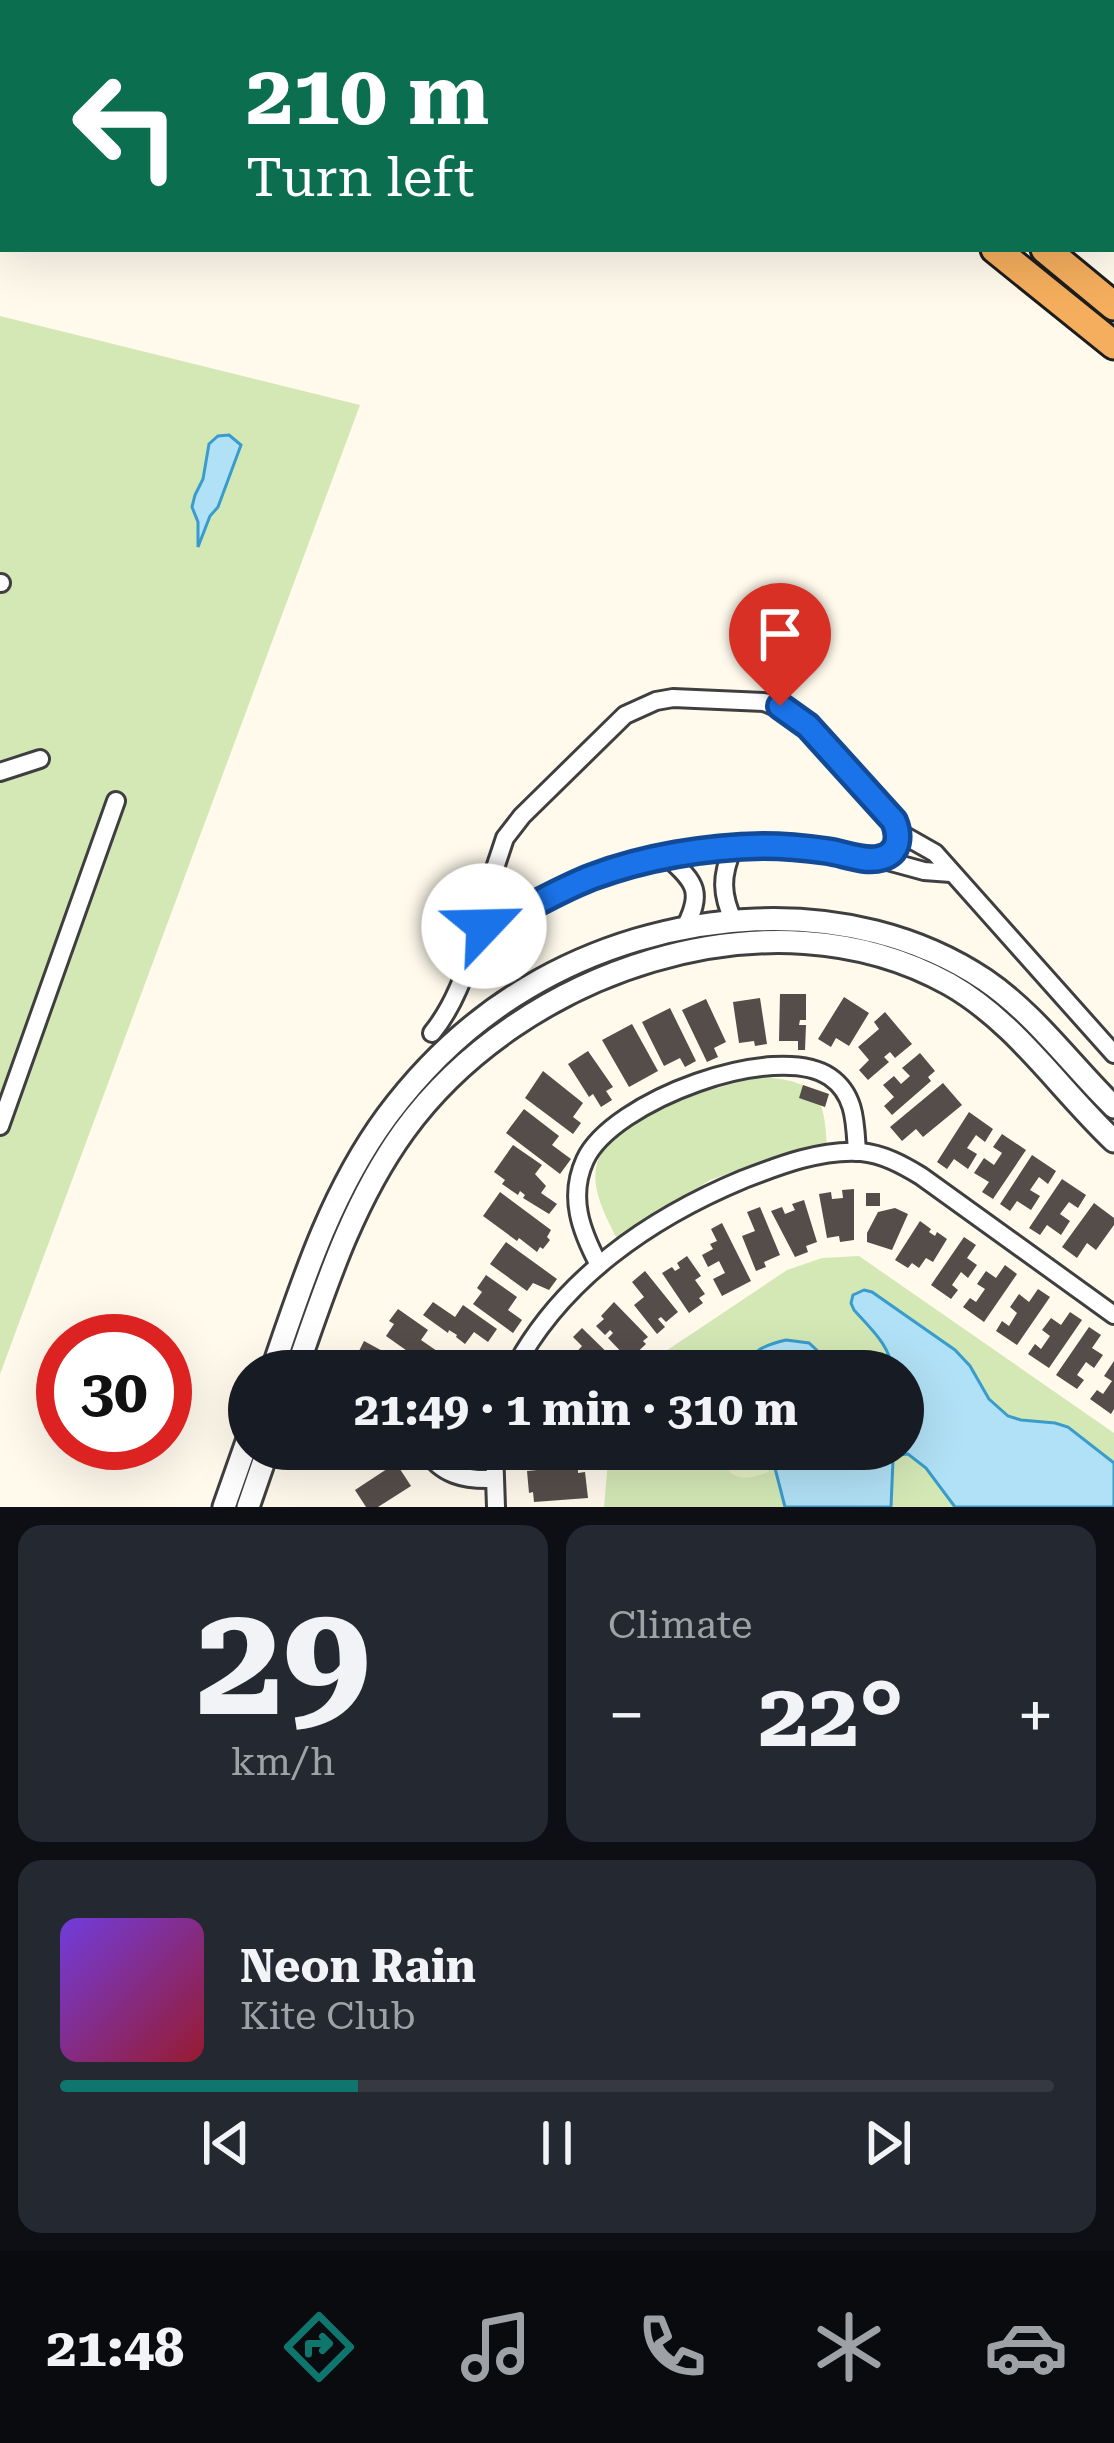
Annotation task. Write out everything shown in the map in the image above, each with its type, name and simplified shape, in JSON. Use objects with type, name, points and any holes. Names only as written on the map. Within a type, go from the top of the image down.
[{"type":"highway","points":[[999,252],[1114,345]]},
{"type":"highway","points":[[1049,252],[1114,306]]},
{"type":"street","points":[[432,1033],[458,993],[505,838],[521,815],[625,716],[656,701],[764,702],[795,715],[894,821],[897,844],[880,859]]},
{"type":"street","points":[[0,772],[40,759]]},
{"type":"street","points":[[0,1126],[116,801]]},
{"type":"street","points":[[898,832],[935,853],[1114,1054]]},
{"type":"street","points":[[734,848],[725,868],[723,890],[734,922]]},
{"type":"street","points":[[481,925],[591,878],[667,857],[734,848],[797,848],[951,873]]},
{"type":"street","points":[[667,857],[685,873],[696,892],[684,929]]},
{"type":"street","points":[[489,885],[519,910]]},
{"type":"street","points":[[279,1350],[306,1270],[340,1193],[379,1127],[427,1069],[484,1018],[542,980],[623,944],[684,929],[781,920],[834,923],[886,935],[935,953],[985,980],[1038,1025],[1114,1107]]},
{"type":"street","points":[[304,1350],[362,1202],[427,1102],[477,1053],[534,1011],[597,979],[663,957],[730,946],[794,943],[857,951],[918,970],[975,1000],[1114,1141]]},
{"type":"street","points":[[599,1264],[576,1206],[585,1158],[616,1121],[673,1092],[759,1068],[817,1070],[848,1096],[856,1152]]},
{"type":"street","points":[[526,1350],[571,1291],[599,1264],[658,1222],[722,1188],[799,1160],[856,1152],[897,1162],[921,1176],[1114,1315]]},
{"type":"street","points":[[224,1507],[237,1470]]},
{"type":"street","points":[[248,1507],[261,1470]]},
{"type":"street","points":[[447,1470],[457,1476],[494,1479]]},
{"type":"street","points":[[494,1470],[496,1507]]},
{"type":"green space","points":[[0,316],[360,405],[0,1374]]},
{"type":"green space","points":[[762,1077],[795,1082],[814,1094],[824,1115],[827,1148],[773,1158],[710,1180],[617,1239],[596,1187],[596,1168],[604,1150],[620,1133],[666,1106]]},
{"type":"green space","points":[[859,1256],[1114,1433],[1114,1507],[604,1507],[607,1470],[924,1470],[924,1350],[667,1350],[787,1270],[822,1258]]},
{"type":"green space","points":[[728,1470],[769,1470],[756,1476],[739,1477]]},
{"type":"water","points":[[229,435],[241,445],[198,547],[198,522],[192,507],[209,444],[218,436]]},
{"type":"water","points":[[872,1292],[955,1350],[989,1399],[1008,1416],[1068,1427],[1114,1463],[1114,1507],[955,1507],[924,1466],[924,1350],[886,1350],[854,1310],[853,1295]]},
{"type":"water","points":[[786,1340],[809,1343],[816,1350],[760,1350]]},
{"type":"water","points":[[775,1470],[893,1470],[891,1507],[785,1507]]},
{"type":"building","points":[[780,994],[806,994],[806,1020],[799,1025],[806,1025],[805,1050],[798,1050],[798,1041],[779,1041]]},
{"type":"building","points":[[844,997],[869,1013],[849,1046],[836,1038],[831,1047],[818,1039]]},
{"type":"building","points":[[760,998],[767,1044],[739,1043],[733,1002]]},
{"type":"building","points":[[706,999],[726,1042],[714,1048],[718,1057],[707,1062],[682,1010]]},
{"type":"building","points":[[670,1008],[696,1061],[685,1067],[680,1058],[664,1066],[642,1022]]},
{"type":"building","points":[[885,1012],[912,1044],[895,1058],[890,1052],[884,1057],[889,1062],[868,1080],[859,1070],[869,1060],[858,1047],[879,1029],[874,1022]]},
{"type":"building","points":[[632,1024],[658,1071],[629,1087],[602,1040]]},
{"type":"building","points":[[588,1051],[613,1087],[606,1091],[612,1100],[601,1107],[568,1064]]},
{"type":"building","points":[[920,1053],[935,1071],[928,1077],[931,1081],[892,1115],[884,1106],[894,1097],[883,1085],[894,1076],[901,1084],[910,1076],[902,1068]]},
{"type":"building","points":[[543,1071],[583,1103],[573,1117],[581,1123],[573,1134],[525,1098]]},
{"type":"building","points":[[943,1083],[962,1105],[923,1137],[916,1129],[902,1141],[890,1127]]},
{"type":"building","points":[[803,1085],[829,1094],[825,1107],[799,1098]]},
{"type":"building","points":[[524,1109],[559,1136],[552,1145],[571,1159],[560,1174],[506,1133]]},
{"type":"building","points":[[969,1112],[993,1129],[985,1142],[976,1135],[967,1148],[977,1154],[968,1169],[954,1159],[947,1169],[937,1162]]},
{"type":"building","points":[[1002,1134],[1026,1150],[993,1199],[982,1192],[989,1182],[974,1173],[984,1158],[994,1165],[1002,1153],[993,1147]]},
{"type":"building","points":[[513,1145],[542,1165],[535,1174],[546,1186],[541,1193],[557,1204],[549,1214],[523,1198],[520,1191],[518,1195],[502,1184],[505,1180],[494,1172]]},
{"type":"building","points":[[1032,1155],[1056,1171],[1048,1184],[1039,1177],[1030,1190],[1040,1196],[1031,1210],[1017,1201],[1010,1211],[1000,1204]]},
{"type":"building","points":[[1062,1179],[1086,1195],[1078,1208],[1069,1202],[1060,1214],[1070,1221],[1061,1235],[1047,1225],[1040,1235],[1029,1228]]},
{"type":"building","points":[[854,1189],[854,1240],[827,1238],[819,1194],[831,1192],[832,1199],[843,1198],[842,1190]]},
{"type":"building","points":[[500,1192],[551,1230],[543,1249],[537,1252],[517,1241],[483,1216]]},
{"type":"building","points":[[866,1193],[880,1193],[880,1206],[866,1206]]},
{"type":"building","points":[[804,1200],[817,1242],[795,1257],[771,1211],[782,1207],[785,1214],[795,1210],[792,1204]]},
{"type":"building","points":[[1094,1203],[1114,1218],[1114,1225],[1096,1250],[1087,1243],[1077,1258],[1062,1247]]},
{"type":"building","points":[[760,1207],[780,1255],[756,1271],[742,1236],[755,1231],[747,1212]]},
{"type":"building","points":[[895,1208],[908,1214],[892,1250],[867,1242],[878,1212]]},
{"type":"building","points":[[920,1221],[935,1236],[937,1232],[947,1239],[933,1262],[926,1258],[919,1268],[912,1263],[908,1268],[895,1260]]},
{"type":"building","points":[[722,1223],[751,1281],[722,1296],[713,1279],[725,1273],[719,1261],[708,1267],[702,1255],[717,1241],[711,1229]]},
{"type":"building","points":[[964,1237],[976,1245],[967,1258],[977,1265],[968,1278],[961,1272],[952,1285],[958,1290],[951,1299],[931,1285]]},
{"type":"building","points":[[506,1242],[557,1279],[549,1290],[533,1283],[527,1291],[490,1264]]},
{"type":"building","points":[[687,1256],[701,1276],[695,1280],[705,1294],[699,1298],[703,1303],[689,1313],[662,1273],[680,1268],[677,1263]]},
{"type":"building","points":[[1005,1265],[1017,1274],[984,1322],[963,1307],[970,1298],[976,1302],[985,1289],[977,1284],[986,1271],[996,1278]]},
{"type":"building","points":[[645,1271],[678,1312],[666,1322],[658,1319],[665,1327],[657,1334],[634,1305],[644,1297],[632,1282]]},
{"type":"building","points":[[486,1275],[517,1297],[508,1310],[522,1320],[513,1333],[473,1304]]},
{"type":"building","points":[[1038,1289],[1050,1297],[1017,1345],[996,1331],[1002,1321],[1009,1326],[1017,1313],[1010,1307],[1019,1294],[1029,1302]]},
{"type":"building","points":[[433,1302],[455,1317],[463,1305],[497,1329],[488,1342],[474,1332],[465,1344],[423,1315]]},
{"type":"building","points":[[614,1302],[648,1337],[643,1341],[646,1344],[640,1350],[619,1350],[608,1338],[613,1333],[610,1330],[605,1335],[596,1326],[604,1319],[601,1316]]},
{"type":"building","points":[[398,1309],[428,1330],[421,1340],[436,1350],[406,1350],[386,1336],[394,1324],[389,1321]]},
{"type":"building","points":[[1070,1312],[1082,1320],[1049,1368],[1028,1354],[1035,1344],[1041,1349],[1050,1336],[1042,1330],[1051,1318],[1061,1325]]},
{"type":"building","points":[[1089,1327],[1101,1335],[1092,1348],[1103,1355],[1094,1368],[1086,1362],[1077,1375],[1084,1380],[1077,1389],[1056,1375]]},
{"type":"building","points":[[582,1328],[605,1350],[578,1350],[582,1346],[573,1337]]},
{"type":"building","points":[[364,1341],[381,1350],[360,1350]]},
{"type":"building","points":[[1114,1361],[1111,1414],[1090,1399],[1097,1390],[1103,1394],[1112,1381],[1104,1376]]},
{"type":"building","points":[[385,1470],[401,1470],[411,1486],[378,1507],[366,1507],[355,1490]]},
{"type":"building","points":[[527,1471],[585,1472],[588,1498],[534,1502]]},
{"type":"route","points":[[484,926],[612,870],[667,857],[765,846],[868,859],[891,854],[897,844],[894,821],[808,726],[780,706]]}]
